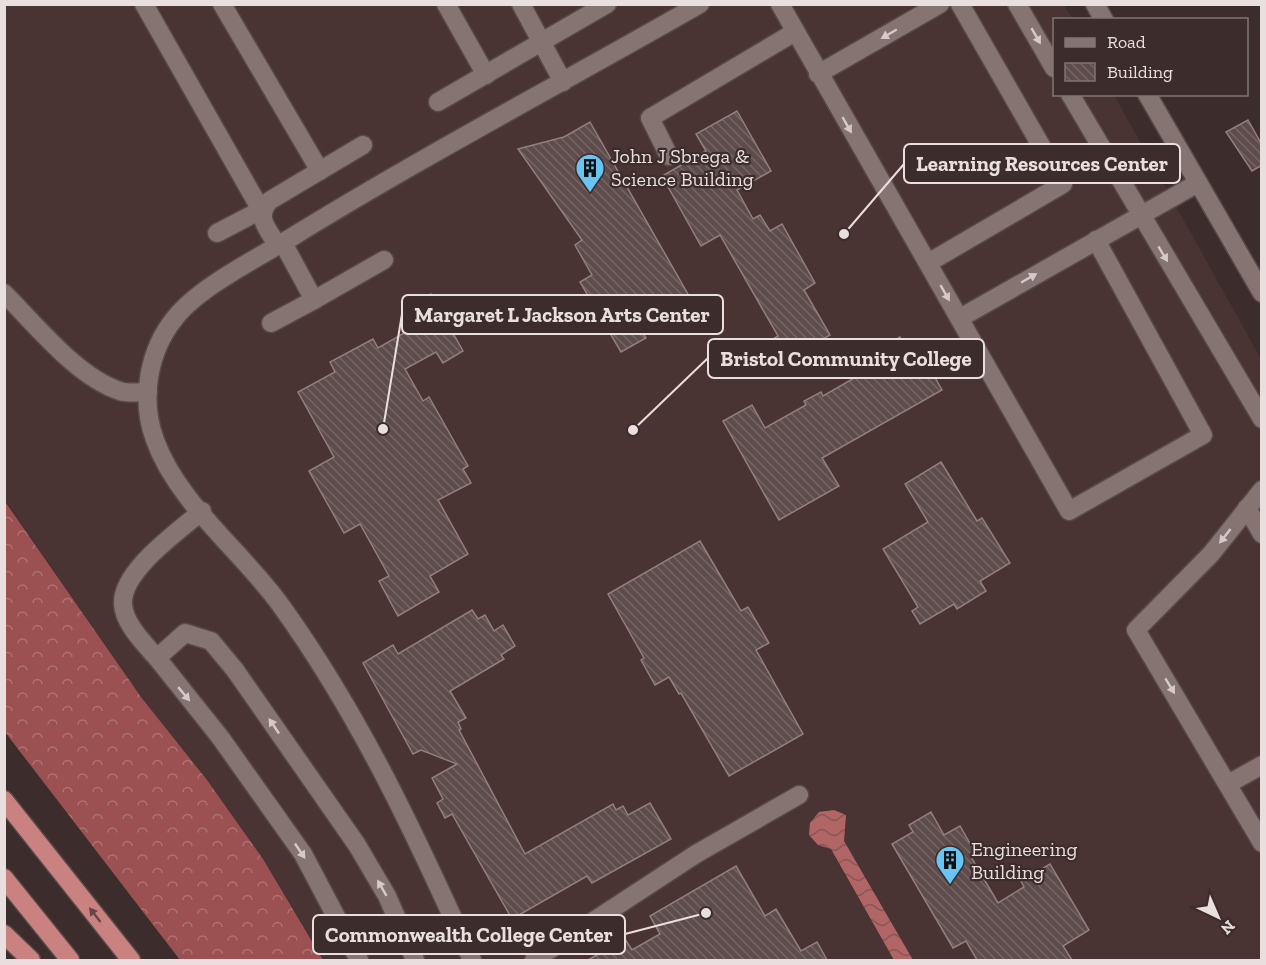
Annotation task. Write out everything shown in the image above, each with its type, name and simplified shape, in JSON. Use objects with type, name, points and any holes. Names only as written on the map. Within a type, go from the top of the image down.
[{"type":"highway","points":[[4,800],[131,960]]},
{"type":"highway","points":[[4,878],[70,960]]},
{"type":"highway","points":[[4,934],[31,960]]},
{"type":"street","points":[[144,4],[261,210],[261,217],[314,300]]},
{"type":"street","points":[[222,4],[320,171]]},
{"type":"street","points":[[446,4],[486,75]]},
{"type":"street","points":[[521,4],[563,82]]},
{"type":"street","points":[[438,102],[542,42],[587,9],[607,4]]},
{"type":"street","points":[[472,960],[411,825],[354,718],[281,606],[202,511],[171,471],[158,448],[150,424],[148,392],[153,356],[177,314],[214,286],[280,244],[700,4]]},
{"type":"street","points":[[780,4],[1069,511],[1203,435],[1096,240]]},
{"type":"street","points":[[818,74],[939,4]]},
{"type":"street","points":[[928,263],[1063,184],[960,4]]},
{"type":"street","points":[[1017,4],[1053,66]]},
{"type":"street","points":[[1095,4],[1103,18]]},
{"type":"street","points":[[669,156],[650,118],[795,32]]},
{"type":"street","points":[[1071,96],[1262,419]]},
{"type":"street","points":[[1148,96],[1262,293]]},
{"type":"street","points":[[217,233],[261,210],[269,201],[363,145]]},
{"type":"street","points":[[960,318],[1198,183]]},
{"type":"street","points":[[271,323],[384,260]]},
{"type":"street","points":[[4,293],[69,359],[99,381],[122,392],[148,392]]},
{"type":"street","points":[[1262,490],[1211,554],[1136,630],[1228,783],[1256,819],[1262,843]]},
{"type":"street","points":[[1247,508],[1262,534]]},
{"type":"street","points":[[202,511],[163,544],[130,578],[123,604],[132,628],[220,737],[303,854],[359,960]]},
{"type":"street","points":[[157,658],[185,633],[211,641],[235,669],[357,845],[387,896],[415,960]]},
{"type":"street","points":[[1228,783],[1262,765]]},
{"type":"street","points":[[534,960],[696,854],[799,795]]},
{"type":"shaded area","points":[[4,5],[1064,5],[1072,18],[1053,18],[1053,96],[1115,96],[1261,359],[1261,960],[323,960],[263,859],[207,780],[141,697],[5,500]]},
{"type":"green space","points":[[4,500],[141,697],[207,780],[263,859],[323,960],[180,960],[5,732]]},
{"type":"water","points":[[834,810],[846,815],[844,841],[913,960],[894,960],[831,849],[818,845],[809,835],[810,823],[819,812]]},
{"type":"building","points":[[737,111],[771,171],[737,190],[753,219],[760,215],[770,231],[782,224],[815,283],[804,290],[830,335],[791,357],[788,350],[771,359],[763,345],[778,336],[720,235],[701,246],[662,176],[706,151],[696,134]]},
{"type":"building","points":[[1248,120],[1262,145],[1262,165],[1252,171],[1226,132]]},
{"type":"building","name":"John J Sbrega & Science Building","points":[[590,122],[689,296],[638,325],[646,338],[621,352],[580,282],[592,275],[575,245],[582,240],[518,149],[564,137]]},
{"type":"building","points":[[431,294],[463,351],[443,363],[436,352],[405,369],[423,401],[429,397],[468,466],[463,469],[471,483],[438,500],[468,554],[430,576],[439,592],[398,616],[379,581],[389,576],[360,524],[344,533],[309,471],[334,457],[298,392],[335,372],[330,362],[373,339],[378,348],[422,323],[411,304]]},
{"type":"building","points":[[900,337],[915,363],[924,358],[942,390],[822,458],[839,486],[779,520],[723,421],[752,405],[765,428],[806,405],[804,401],[821,392],[823,396],[870,369],[864,359]]},
{"type":"building","points":[[941,462],[977,521],[982,518],[1010,563],[980,581],[986,591],[957,609],[954,604],[920,624],[912,611],[918,607],[883,549],[928,522],[905,484]]},
{"type":"building","points":[[700,541],[741,611],[748,607],[769,643],[756,650],[803,734],[729,776],[681,693],[679,694],[669,677],[655,685],[641,660],[644,658],[608,594]]},
{"type":"building","points":[[472,610],[478,619],[485,615],[494,631],[503,625],[515,646],[501,655],[504,659],[450,691],[466,718],[458,722],[461,729],[459,730],[525,854],[613,804],[616,810],[623,806],[628,815],[650,803],[671,839],[592,883],[587,876],[512,919],[452,814],[445,818],[437,803],[443,799],[432,778],[457,764],[421,750],[413,754],[363,663],[393,645],[398,654]]},
{"type":"building","name":"Engineering Building","points":[[931,812],[944,835],[960,826],[976,854],[971,857],[998,903],[1024,887],[1021,881],[1050,864],[1089,930],[1063,946],[1072,960],[977,960],[966,941],[953,948],[892,844],[913,832],[909,825]]},
{"type":"building","points":[[736,866],[765,916],[776,909],[801,951],[817,942],[827,960],[588,960],[625,939],[632,950],[660,934],[650,916]]},
{"type":"place","name":"John J Sbrega & Science Building","points":[[590,194]]},
{"type":"place","name":"Learning Resources Center","points":[[844,234]]},
{"type":"place","name":"Margaret L Jackson Arts Center","points":[[383,429]]},
{"type":"place","name":"Bristol Community College","points":[[633,430]]},
{"type":"place","name":"Engineering Building","points":[[950,886]]},
{"type":"place","name":"Commonwealth College Center","points":[[706,913]]}]
